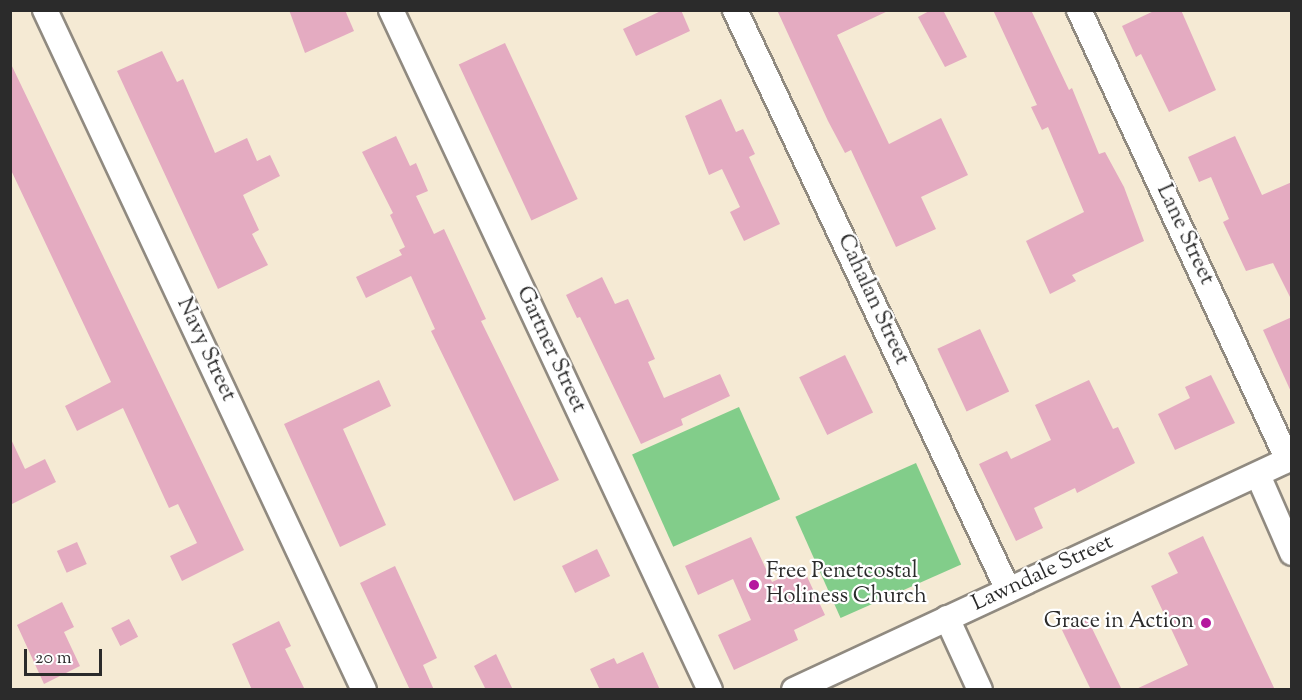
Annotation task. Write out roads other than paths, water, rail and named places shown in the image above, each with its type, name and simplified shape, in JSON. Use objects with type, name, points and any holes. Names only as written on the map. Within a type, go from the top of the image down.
[{"type":"street","name":"Navy Street","points":[[45,10],[364,690]]},
{"type":"street","name":"Gartner Street","points":[[391,10],[710,690]]},
{"type":"street","name":"Cahalan Street","points":[[735,10],[1008,590]]},
{"type":"street","name":"Lane Street","points":[[1079,10],[1290,459]]},
{"type":"street","name":"Lawndale Street","points":[[794,690],[1290,459]]},
{"type":"street","points":[[1258,475],[1292,553]]},
{"type":"street","points":[[947,618],[980,690]]},
{"type":"place","name":"Free Penetcostal Holiness Church","points":[[754,585]]},
{"type":"place","name":"Grace in Action","points":[[1206,623]]}]
